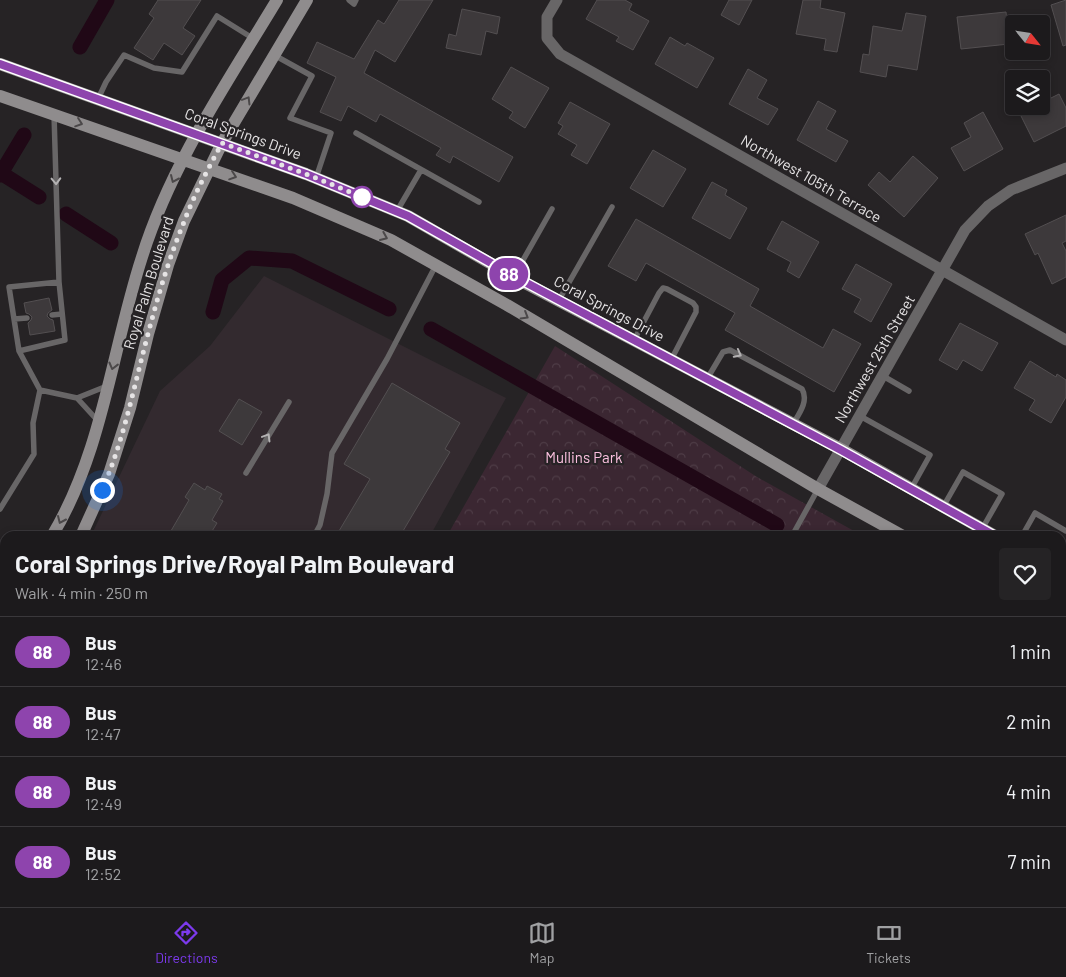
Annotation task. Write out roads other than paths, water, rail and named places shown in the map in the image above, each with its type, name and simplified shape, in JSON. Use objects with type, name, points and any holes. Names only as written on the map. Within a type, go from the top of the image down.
[{"type":"main road","name":"Royal Palm Boulevard","points":[[54,531],[86,464],[142,256],[159,210],[182,159],[277,0]]},
{"type":"main road","name":"Royal Palm Boulevard","points":[[84,531],[109,474],[130,408],[148,334],[168,265],[184,221],[222,143],[307,0]]},
{"type":"main road","name":"Coral Springs Drive","points":[[0,64],[316,178],[397,212],[841,450],[986,531]]},
{"type":"main road","points":[[0,96],[293,198],[391,240],[507,305],[818,489],[893,531]]},
{"type":"street","name":"Northwest 105th Terrace","points":[[557,0],[547,17],[547,38],[560,54],[1066,340]]},
{"type":"street","name":"Northwest 25th Street","points":[[818,489],[965,230],[988,206],[1012,190],[1066,168]]},
{"type":"lane","points":[[349,0],[354,4],[356,0]]},
{"type":"lane","points":[[98,99],[106,82],[124,55],[154,68],[182,72],[217,16],[254,39]]},
{"type":"lane","points":[[274,55],[312,76],[290,118],[331,134],[316,178]]},
{"type":"lane","points":[[19,351],[65,340],[59,282],[54,114]]},
{"type":"lane","points":[[356,134],[478,202]]},
{"type":"lane","points":[[397,212],[421,170]]},
{"type":"lane","points":[[558,300],[612,206]]},
{"type":"lane","points":[[514,276],[552,209]]},
{"type":"lane","points":[[317,531],[320,525],[327,494],[332,453],[387,359],[436,265]]},
{"type":"lane","points":[[0,509],[34,454],[33,423],[40,390],[19,351],[9,287],[59,282]]},
{"type":"lane","points":[[634,340],[659,293],[663,288],[667,288],[693,303],[696,307],[696,312],[671,360]]},
{"type":"lane","points":[[52,315],[62,314]]},
{"type":"lane","points":[[14,319],[27,318]]},
{"type":"lane","points":[[706,378],[723,352],[730,350],[802,389],[804,400],[793,424]]},
{"type":"lane","points":[[883,376],[910,391]]},
{"type":"lane","points":[[40,390],[77,398],[108,386]]},
{"type":"lane","points":[[77,398],[98,421]]},
{"type":"lane","points":[[246,472],[289,402]]},
{"type":"lane","points":[[860,416],[930,455],[911,489]]},
{"type":"lane","points":[[943,507],[963,472],[1002,494],[982,529]]},
{"type":"lane","points":[[795,531],[818,489]]},
{"type":"lane","points":[[1025,531],[1035,514],[1066,531]]},
{"type":"waterway","points":[[80,47],[107,0]]},
{"type":"waterway","points":[[0,175],[24,135]]},
{"type":"waterway","points":[[1,173],[39,197]]},
{"type":"waterway","points":[[66,214],[111,243]]},
{"type":"waterway","points":[[213,312],[222,280],[249,258],[292,261],[389,309]]},
{"type":"waterway","points":[[431,329],[777,525]]},
{"type":"park label","name":"Mullins Park","points":[[584,458]]}]
